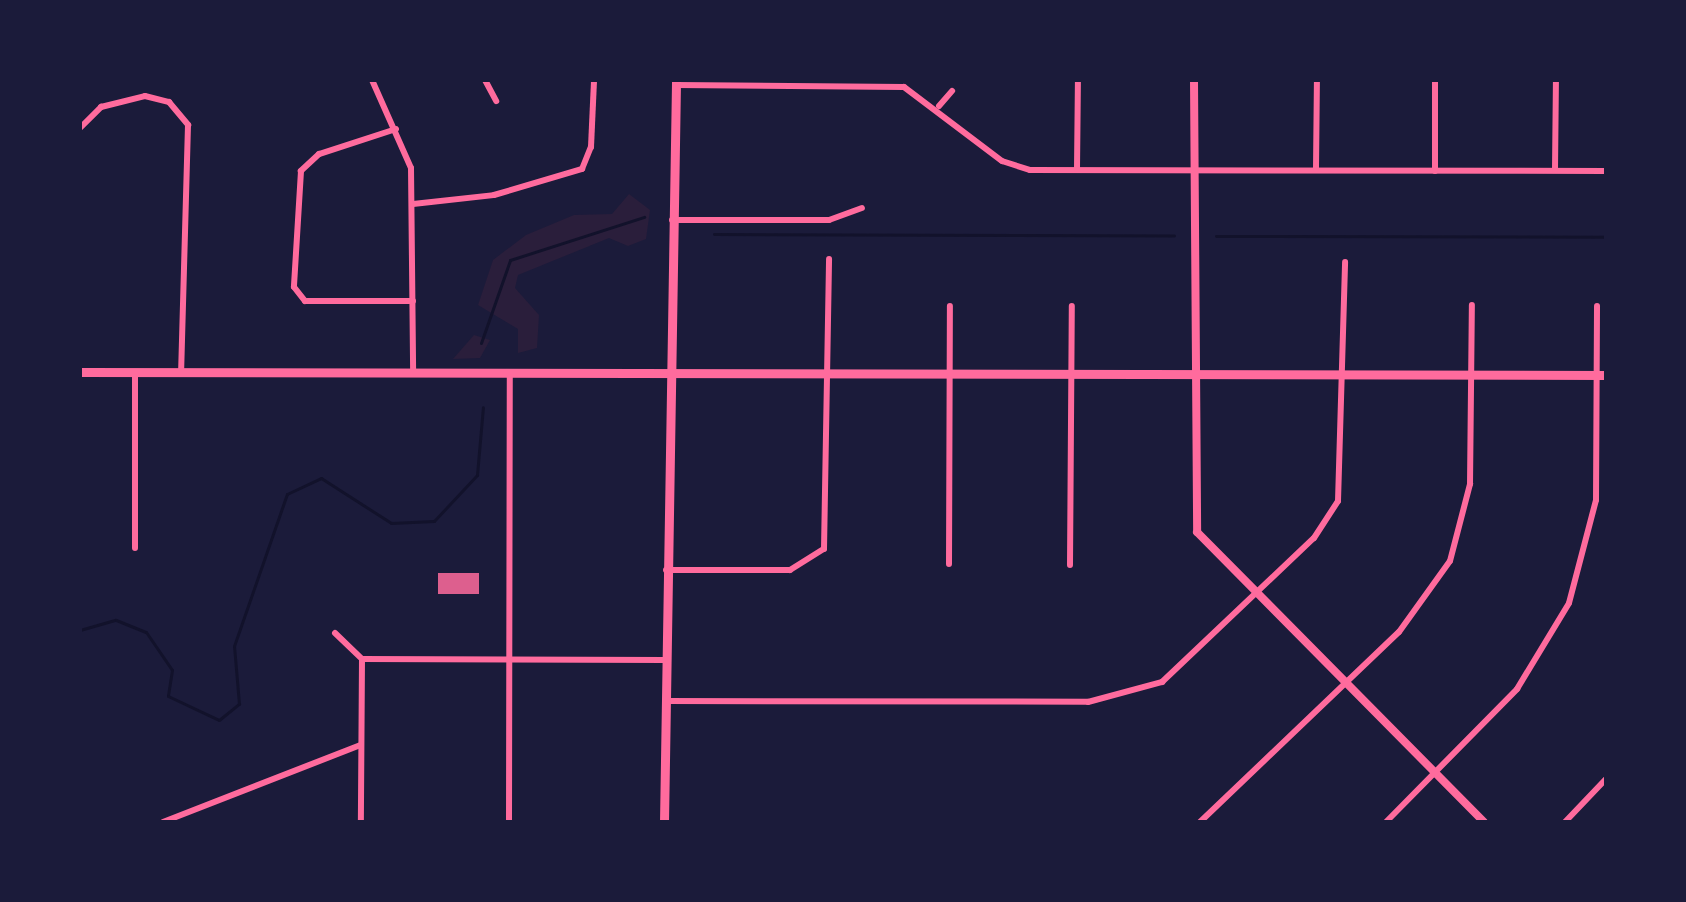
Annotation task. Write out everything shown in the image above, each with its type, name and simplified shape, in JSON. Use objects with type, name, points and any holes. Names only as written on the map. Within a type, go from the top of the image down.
[{"type":"main road","points":[[664,822],[668,374],[676,82]]},
{"type":"main road","points":[[80,372],[1602,375]]},
{"type":"street","points":[[372,80],[410,163],[413,204],[413,372]]},
{"type":"street","points":[[485,80],[496,101]]},
{"type":"street","points":[[413,204],[494,195],[582,169],[591,147],[594,80]]},
{"type":"street","points":[[1077,169],[1078,80]]},
{"type":"street","points":[[1194,80],[1196,529],[1484,822]]},
{"type":"street","points":[[1316,169],[1317,80]]},
{"type":"street","points":[[1435,80],[1435,171]]},
{"type":"street","points":[[1555,170],[1556,80]]},
{"type":"street","points":[[676,82],[895,85],[939,106],[1008,165],[1077,169],[1606,171]]},
{"type":"street","points":[[939,106],[952,91]]},
{"type":"street","points":[[80,128],[101,107],[145,96],[177,108],[190,131],[181,372]]},
{"type":"street","points":[[396,129],[324,152],[303,167],[294,192],[294,285],[305,301],[413,301]]},
{"type":"street","points":[[672,220],[835,220],[862,208]]},
{"type":"street","points":[[666,570],[790,570],[821,554],[829,525],[829,259]]},
{"type":"street","points":[[665,701],[1113,700],[1170,677],[1322,529],[1338,501],[1345,374],[1345,262]]},
{"type":"street","points":[[1200,822],[1346,684],[1422,605],[1457,544],[1470,484],[1472,305]]},
{"type":"street","points":[[949,564],[950,306]]},
{"type":"street","points":[[1070,565],[1072,306]]},
{"type":"street","points":[[1386,822],[1528,675],[1569,603],[1595,508],[1602,375],[1597,306]]},
{"type":"street","points":[[135,372],[135,548]]},
{"type":"street","points":[[509,822],[510,372]]},
{"type":"street","points":[[335,633],[362,659],[665,660]]},
{"type":"street","points":[[361,822],[362,659]]},
{"type":"street","points":[[163,822],[361,745]]},
{"type":"street","points":[[1565,822],[1606,779]]},
{"type":"shaded area","points":[[629,194],[650,210],[646,239],[628,246],[609,238],[518,275],[515,288],[539,315],[537,348],[518,353],[518,329],[478,305],[493,260],[526,235],[574,215],[612,214]]},
{"type":"shaded area","points":[[474,335],[490,340],[480,358],[453,359]]},
{"type":"building","points":[[438,573],[479,573],[479,594],[438,594]]},
{"type":"waterway","points":[[481,343],[510,260],[644,217]]},
{"type":"waterway","points":[[714,234],[1174,236]]},
{"type":"waterway","points":[[1216,236],[1606,237]]},
{"type":"waterway","points":[[80,630],[116,620],[146,632],[172,670],[168,696],[219,720],[239,704],[234,646],[287,494],[321,478],[391,523],[434,521],[477,475],[483,407]]}]
